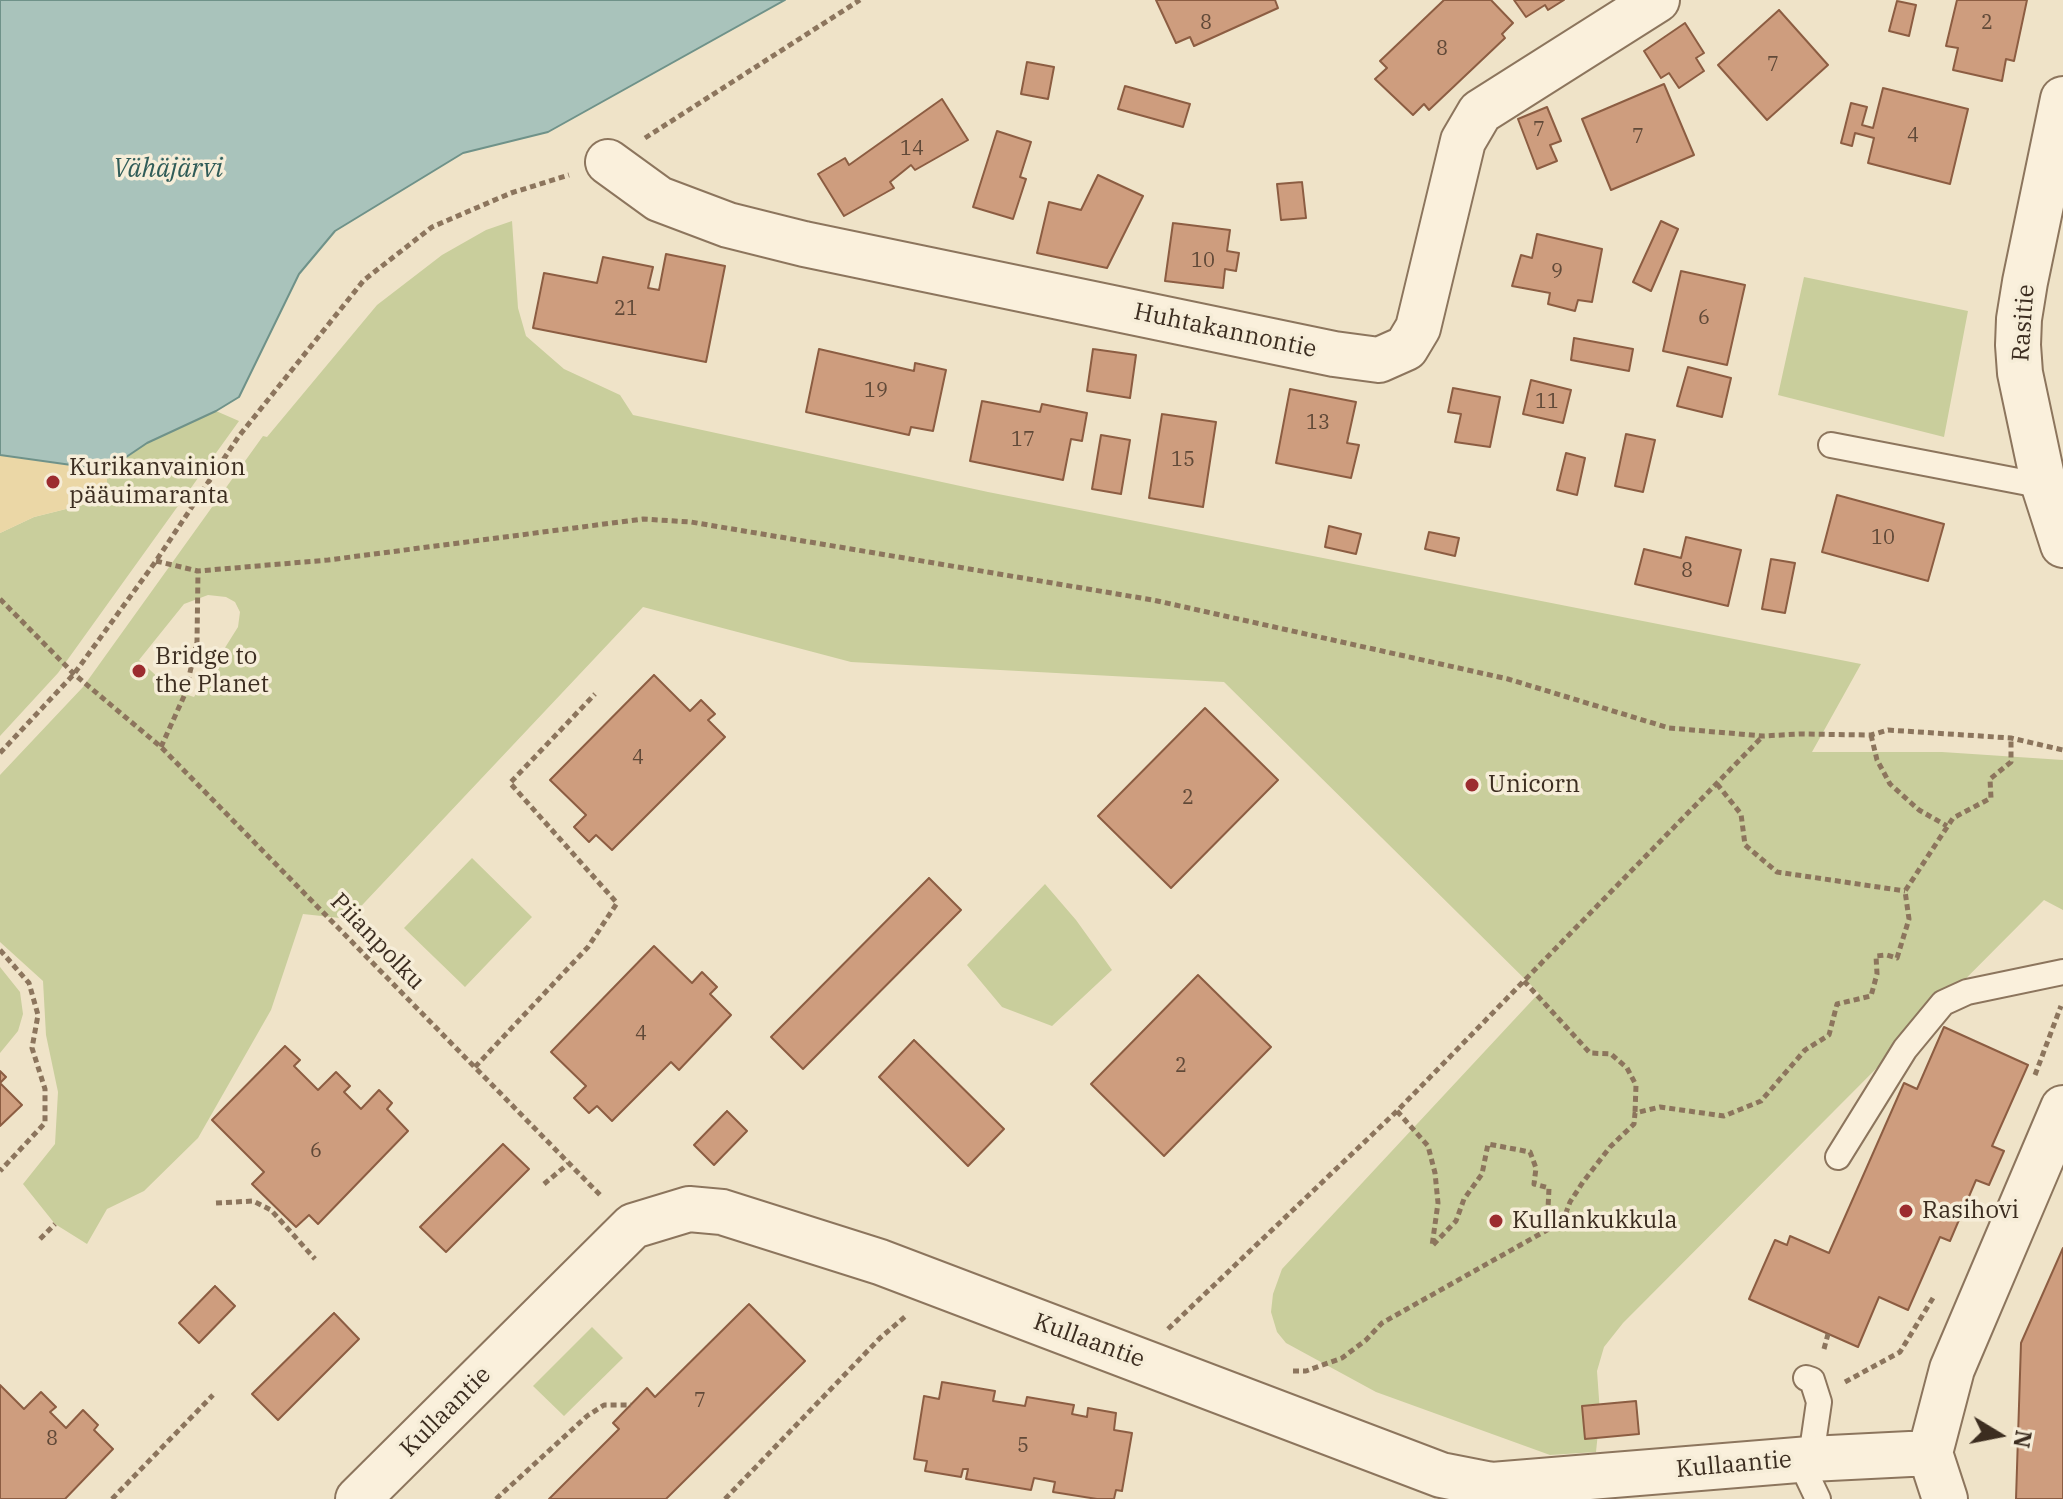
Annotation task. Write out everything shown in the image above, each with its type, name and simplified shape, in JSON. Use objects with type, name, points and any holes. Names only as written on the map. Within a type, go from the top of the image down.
[{"type":"street","name":"Huhtakannontie","points":[[608,162],[659,199],[728,225],[804,244],[1318,351],[1379,360],[1406,348],[1418,328],[1463,141],[1480,112],[1657,0]]},
{"type":"street","name":"Rasitie","points":[[2063,99],[2019,319],[2020,373],[2044,486],[2063,545]]},
{"type":"street","points":[[1945,1499],[1930,1453],[1952,1369],[2047,1096]]},
{"type":"street","name":"Kullaantie","points":[[376,1493],[633,1226],[689,1209],[722,1212],[880,1262],[1441,1475],[1492,1485],[1814,1479],[1930,1453]]},
{"type":"lane","points":[[1831,445],[2044,486]]},
{"type":"lane","points":[[1838,1157],[1905,1049],[1943,1003],[1967,992],[2063,972]]},
{"type":"lane","points":[[1806,1378],[1812,1380],[1819,1402],[1814,1479]]},
{"type":"path","points":[[0,753],[74,674],[156,561],[239,436],[364,280],[432,227],[511,193],[608,162],[860,0]]},
{"type":"path","points":[[156,561],[198,571],[328,560],[643,519],[691,522],[1153,600],[1508,679],[1669,728],[1763,736],[1871,735],[1888,730],[2011,738],[2063,750]]},
{"type":"path","points":[[161,747],[185,694],[197,642],[198,571]]},
{"type":"path","name":"Piianpolku","points":[[0,599],[74,674],[161,747],[568,1164],[633,1226]]},
{"type":"path","points":[[475,1067],[588,947],[617,903],[510,783],[595,694]]},
{"type":"path","points":[[1871,735],[1877,760],[1890,784],[1919,810],[1947,826]]},
{"type":"path","points":[[1147,1362],[1171,1324],[1397,1111],[1763,736]]},
{"type":"path","points":[[1635,1113],[1660,1107],[1724,1116],[1761,1101],[1805,1050],[1829,1035],[1837,1004],[1871,996],[1877,974],[1876,956],[1897,958],[1909,919],[1905,891],[1953,818],[1991,798],[1990,779],[2011,762],[2011,738]]},
{"type":"path","points":[[1717,784],[1741,814],[1745,845],[1777,872],[1905,891]]},
{"type":"path","points":[[0,950],[29,983],[38,1015],[32,1048],[45,1089],[45,1123],[0,1171]]},
{"type":"path","points":[[1282,1371],[1306,1371],[1342,1358],[1382,1323],[1563,1221],[1570,1202],[1583,1182],[1610,1147],[1634,1124],[1636,1085],[1627,1068],[1611,1054],[1590,1053],[1524,981]]},
{"type":"path","points":[[2047,1096],[2063,1000]]},
{"type":"path","points":[[1397,1111],[1428,1146],[1438,1203],[1432,1246],[1456,1221],[1464,1199],[1482,1174],[1488,1144],[1530,1152],[1536,1168],[1534,1184],[1549,1188],[1547,1229]]},
{"type":"path","points":[[544,1184],[568,1164]]},
{"type":"path","points":[[216,1203],[253,1201],[271,1210],[315,1259]]},
{"type":"path","points":[[40,1239],[55,1224]]},
{"type":"path","points":[[725,1499],[880,1338],[940,1285]]},
{"type":"path","points":[[1819,1402],[1832,1388],[1900,1352],[1933,1298]]},
{"type":"path","points":[[1171,1324],[1185,1331]]},
{"type":"path","points":[[112,1499],[213,1395]]},
{"type":"path","points":[[496,1499],[587,1416],[604,1405],[631,1405]]},
{"type":"green space","points":[[512,221],[518,308],[526,336],[564,369],[620,395],[633,415],[988,492],[1861,664],[1812,752],[1942,752],[2063,760],[2063,910],[2044,900],[1623,1323],[1604,1347],[1597,1371],[1600,1413],[1596,1452],[1550,1455],[1376,1392],[1286,1343],[1277,1332],[1271,1312],[1273,1294],[1282,1269],[1539,993],[1224,682],[851,662],[643,607],[349,919],[303,914],[271,1010],[198,1138],[144,1191],[107,1209],[87,1244],[55,1224],[23,1184],[55,1144],[58,1092],[46,1035],[43,981],[0,942],[0,775],[83,687],[263,436],[267,437],[377,305],[442,255],[486,230]],"holes":[[[208,595],[226,597],[235,602],[240,612],[238,627],[194,697],[172,690],[139,660],[184,604]]]},
{"type":"green space","points":[[1804,277],[1968,311],[1944,437],[1778,395]]},
{"type":"green space","points":[[216,411],[239,421],[58,673],[0,736],[0,533],[34,517],[90,503],[106,494],[107,471],[147,443]]},
{"type":"green space","points":[[472,858],[532,917],[465,987],[404,928]]},
{"type":"green space","points":[[1045,884],[1112,970],[1052,1026],[1002,1007],[967,965]]},
{"type":"green space","points":[[0,967],[20,992],[23,1014],[18,1031],[0,1053]]},
{"type":"green space","points":[[592,1327],[623,1358],[564,1416],[533,1386]]},
{"type":"sand","name":"Kurikanvainion pääuimaranta","points":[[0,455],[107,471],[107,494],[90,503],[34,517],[0,533]]},
{"type":"water","name":"Vähäjärvi","points":[[0,0],[785,0],[548,132],[463,153],[335,231],[299,274],[239,397],[147,443],[107,470],[0,455]]},
{"type":"building","points":[[1156,0],[1275,0],[1278,8],[1194,46],[1190,37],[1176,43]]},
{"type":"building","points":[[1444,0],[1491,0],[1513,23],[1502,34],[1505,38],[1429,110],[1424,104],[1413,115],[1375,79],[1387,68],[1380,61]]},
{"type":"building","points":[[1514,0],[1564,0],[1548,10],[1545,5],[1526,17]]},
{"type":"building","points":[[1957,0],[2027,0],[2014,61],[2006,59],[2002,81],[1953,70],[1958,48],[1946,46]]},
{"type":"building","points":[[1897,1],[1916,5],[1909,36],[1889,31]]},
{"type":"building","points":[[1779,10],[1828,65],[1767,120],[1718,65]]},
{"type":"building","points":[[1685,23],[1704,53],[1696,58],[1704,71],[1679,88],[1669,73],[1661,78],[1644,51]]},
{"type":"building","points":[[1027,62],[1054,67],[1048,99],[1021,94]]},
{"type":"building","points":[[1664,84],[1694,155],[1611,190],[1582,119]]},
{"type":"building","points":[[1125,86],[1190,104],[1183,127],[1118,109]]},
{"type":"building","points":[[1883,88],[1968,109],[1950,184],[1868,163],[1874,138],[1855,133],[1852,146],[1841,143],[1851,103],[1867,107],[1862,125],[1873,128]]},
{"type":"building","points":[[942,99],[968,140],[915,170],[911,165],[890,182],[894,188],[844,216],[818,174],[845,158],[849,165]]},
{"type":"building","points":[[1547,107],[1561,141],[1550,145],[1557,161],[1537,169],[1518,119]]},
{"type":"building","points":[[997,131],[1031,142],[1020,177],[1026,179],[1013,219],[973,207]]},
{"type":"building","points":[[1098,175],[1143,196],[1107,268],[1037,253],[1049,202],[1081,210]]},
{"type":"building","points":[[1302,182],[1306,218],[1281,220],[1277,184]]},
{"type":"building","points":[[1661,221],[1678,229],[1651,291],[1633,282]]},
{"type":"building","points":[[1173,223],[1230,230],[1227,251],[1239,253],[1236,271],[1225,269],[1223,288],[1165,281]]},
{"type":"building","points":[[1537,234],[1602,249],[1592,302],[1578,300],[1575,311],[1548,304],[1550,293],[1512,286],[1521,255],[1532,258]]},
{"type":"building","points":[[666,254],[725,266],[706,362],[533,328],[544,273],[597,283],[603,257],[653,267],[648,288],[659,290]]},
{"type":"building","points":[[1681,271],[1745,285],[1727,365],[1663,351]]},
{"type":"building","points":[[1574,338],[1633,349],[1629,371],[1571,360]]},
{"type":"building","points":[[819,349],[914,371],[915,363],[946,370],[933,431],[911,427],[909,435],[806,412]]},
{"type":"building","points":[[1093,349],[1136,355],[1130,398],[1087,391]]},
{"type":"building","points":[[1688,367],[1731,378],[1722,417],[1677,406]]},
{"type":"building","points":[[1531,380],[1571,390],[1563,423],[1523,414]]},
{"type":"building","points":[[1453,388],[1500,397],[1490,447],[1455,442],[1461,414],[1448,412]]},
{"type":"building","points":[[1290,389],[1356,402],[1347,443],[1359,445],[1351,478],[1276,463]]},
{"type":"building","points":[[982,401],[1040,412],[1042,404],[1087,413],[1082,441],[1071,439],[1063,480],[970,461]]},
{"type":"building","points":[[1162,414],[1216,422],[1203,507],[1149,498]]},
{"type":"building","points":[[1626,434],[1655,440],[1643,492],[1615,486]]},
{"type":"building","points":[[1101,435],[1130,440],[1121,494],[1092,489]]},
{"type":"building","points":[[1566,453],[1585,458],[1577,495],[1557,490]]},
{"type":"building","points":[[1837,495],[1944,524],[1928,581],[1822,552]]},
{"type":"building","points":[[1329,526],[1361,534],[1356,554],[1325,547]]},
{"type":"building","points":[[1429,532],[1459,538],[1455,556],[1425,549]]},
{"type":"building","points":[[1686,537],[1741,550],[1728,606],[1635,584],[1644,549],[1681,558]]},
{"type":"building","points":[[1771,559],[1795,563],[1785,613],[1762,609]]},
{"type":"building","points":[[654,675],[690,711],[701,700],[715,714],[708,720],[725,737],[612,850],[596,835],[589,842],[574,827],[586,815],[550,780]]},
{"type":"building","points":[[1205,708],[1278,780],[1171,888],[1098,816]]},
{"type":"building","points":[[929,878],[961,910],[803,1069],[771,1037]]},
{"type":"building","points":[[654,946],[692,983],[702,972],[717,987],[710,994],[731,1015],[679,1070],[671,1062],[612,1121],[597,1106],[589,1113],[574,1098],[586,1086],[551,1052]]},
{"type":"building","points":[[1198,975],[1271,1047],[1164,1156],[1091,1084]]},
{"type":"building","name":"Rasihovi","points":[[1944,1027],[2028,1065],[1992,1146],[2004,1151],[1989,1185],[1976,1180],[1950,1241],[1940,1237],[1908,1310],[1879,1297],[1858,1347],[1749,1299],[1775,1240],[1787,1245],[1790,1236],[1829,1253],[1904,1083],[1917,1089]]},
{"type":"building","points":[[914,1040],[1004,1129],[968,1166],[879,1077]]},
{"type":"building","points":[[285,1046],[300,1060],[294,1066],[318,1090],[336,1072],[350,1086],[344,1092],[361,1109],[379,1090],[392,1103],[387,1109],[408,1131],[318,1224],[309,1215],[296,1227],[252,1184],[264,1172],[212,1120]]},
{"type":"building","points":[[0,1083],[22,1105],[0,1126]]},
{"type":"building","points":[[727,1111],[747,1131],[714,1165],[694,1145]]},
{"type":"building","points":[[503,1144],[529,1169],[446,1252],[420,1227]]},
{"type":"building","points":[[2063,1248],[2063,1499],[2016,1499],[2021,1343]]},
{"type":"building","points":[[215,1286],[235,1306],[199,1343],[179,1323]]},
{"type":"building","points":[[749,1304],[805,1361],[666,1499],[549,1499],[619,1429],[613,1423],[647,1388],[655,1397]]},
{"type":"building","points":[[334,1313],[359,1339],[278,1420],[252,1394]]},
{"type":"building","points":[[942,1382],[995,1391],[993,1401],[1025,1406],[1027,1397],[1074,1405],[1072,1414],[1087,1417],[1088,1408],[1116,1413],[1114,1430],[1132,1433],[1122,1491],[1116,1490],[1114,1499],[1097,1499],[1053,1492],[1055,1482],[1034,1478],[1031,1490],[966,1479],[968,1469],[963,1469],[961,1477],[925,1471],[927,1461],[914,1459],[924,1396],[939,1399]]},
{"type":"building","points":[[0,1385],[24,1409],[41,1392],[56,1407],[50,1412],[66,1428],[83,1410],[98,1425],[94,1430],[113,1449],[65,1499],[0,1499]]},
{"type":"building","points":[[1636,1401],[1639,1434],[1585,1439],[1582,1406]]},
{"type":"place","name":"Kurikanvainion pääuimaranta","points":[[53,482]]},
{"type":"place","name":"Bridge to the Planet","points":[[139,671]]},
{"type":"place","name":"Unicorn","points":[[1472,785]]},
{"type":"place","name":"Rasihovi","points":[[1906,1211]]},
{"type":"place","name":"Kullankukkula","points":[[1496,1221]]}]
